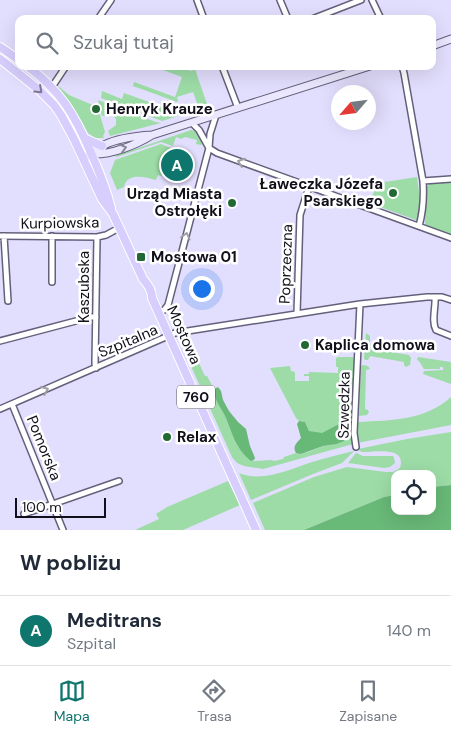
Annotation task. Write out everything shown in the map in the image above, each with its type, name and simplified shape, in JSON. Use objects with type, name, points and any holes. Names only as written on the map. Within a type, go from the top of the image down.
[{"type":"main road","points":[[0,47],[15,57]]},
{"type":"main road","name":"760","points":[[0,60],[33,84],[54,105],[68,126],[83,158]]},
{"type":"main road","name":"760","points":[[32,70],[52,87],[66,103],[92,154]]},
{"type":"main road","points":[[86,140],[102,146]]},
{"type":"main road","name":"Mostowa","points":[[92,154],[106,189],[113,214],[143,279],[146,292],[152,298],[256,530]]},
{"type":"main road","name":"Mostowa","points":[[83,158],[102,199],[113,214]]},
{"type":"street","points":[[101,15],[111,0]]},
{"type":"street","points":[[197,0],[203,15]]},
{"type":"street","points":[[280,0],[286,15]]},
{"type":"street","points":[[322,15],[361,0]]},
{"type":"street","points":[[372,0],[379,15]]},
{"type":"street","points":[[436,45],[451,39]]},
{"type":"street","points":[[52,87],[63,70]]},
{"type":"street","points":[[224,70],[238,108]]},
{"type":"street","points":[[83,158],[102,146],[137,136],[152,135],[357,70]]},
{"type":"street","points":[[403,70],[423,182],[422,218],[419,226]]},
{"type":"street","points":[[158,313],[168,305],[216,115]]},
{"type":"street","points":[[192,123],[199,130],[209,148],[222,155],[451,238]]},
{"type":"street","points":[[92,154],[99,155],[140,143],[152,135]]},
{"type":"street","points":[[423,182],[451,179]]},
{"type":"street","name":"Poprzeczna","points":[[297,314],[300,215],[309,187]]},
{"type":"street","name":"Kurpiowska","points":[[2,236],[97,237],[106,235],[119,228]]},
{"type":"street","points":[[2,236],[8,301]]},
{"type":"street","points":[[52,236],[52,282]]},
{"type":"street","name":"Kaszubska","points":[[96,368],[97,237]]},
{"type":"street","points":[[435,297],[434,328],[451,336]]},
{"type":"street","name":"Szpitalna","points":[[0,409],[181,332],[360,304],[435,297],[451,300]]},
{"type":"street","name":"Szwedzka","points":[[356,447],[354,433],[360,304]]},
{"type":"street","points":[[0,342],[96,317]]},
{"type":"street","name":"Pomorska","points":[[12,404],[63,530]]},
{"type":"street","points":[[24,514],[120,481]]},
{"type":"shaded area","points":[[163,70],[195,70],[208,107],[162,121],[101,98],[102,91],[122,99],[124,93],[174,111],[180,109],[182,111],[198,106],[193,92],[177,97],[177,102],[133,86],[134,82],[175,97],[182,77]]},
{"type":"shaded area","points":[[58,86],[69,95],[98,108],[105,132],[104,138],[95,138],[88,133]]},
{"type":"shaded area","points":[[98,100],[161,123],[110,136],[108,131],[116,125],[116,119],[112,115],[102,116]]},
{"type":"shaded area","points":[[191,130],[199,134],[201,145],[196,144],[197,140],[176,137],[173,146],[161,142],[117,157],[115,156]]},
{"type":"shaded area","points":[[161,144],[171,148],[162,176],[158,175],[156,180],[133,177],[126,182],[124,187],[117,190],[110,173],[115,160]]},
{"type":"shaded area","points":[[417,177],[420,199],[418,219],[416,220],[369,203],[378,183]]},
{"type":"shaded area","points":[[451,182],[451,235],[427,226],[425,223],[426,187],[431,183]]},
{"type":"shaded area","points":[[366,333],[370,336],[370,344],[374,349],[409,355],[411,358],[410,365],[406,367],[404,362],[370,356],[368,360],[365,360]]},
{"type":"shaded area","points":[[187,337],[205,376],[207,376],[214,389],[214,396],[239,448],[252,461],[274,461],[296,453],[305,453],[331,445],[344,422],[321,434],[309,431],[305,422],[299,421],[296,418],[270,368],[290,366],[291,371],[295,372],[295,381],[309,381],[309,376],[304,376],[304,374],[309,374],[309,372],[338,373],[336,358],[353,357],[355,360],[353,444],[263,469],[237,463],[232,457],[186,355],[181,342]]},
{"type":"shaded area","points":[[418,357],[451,362],[451,384],[423,374],[424,371],[443,370],[443,367],[440,367],[440,369],[424,369],[417,360]]},
{"type":"shaded area","points":[[361,366],[368,366],[370,369],[366,370],[365,409],[369,412],[367,415],[359,416]]},
{"type":"shaded area","points":[[218,387],[229,411],[246,429],[254,460],[251,461],[241,451],[235,440],[213,391]]},
{"type":"shaded area","points":[[451,397],[451,425],[357,443],[358,422],[395,420],[419,415],[441,405]]},
{"type":"shaded area","points":[[299,421],[305,422],[309,431],[322,433],[343,422],[347,423],[347,440],[304,453],[296,453],[295,446],[301,438],[297,424]]},
{"type":"shaded area","points":[[451,432],[451,485],[436,487],[436,470],[396,470],[400,468],[401,461],[395,453],[382,451],[362,452],[358,449]]},
{"type":"shaded area","points":[[354,451],[342,463],[251,500],[239,473],[248,476],[267,476]]},
{"type":"shaded area","points":[[356,453],[363,456],[393,456],[395,463],[390,467],[384,468],[348,463]]},
{"type":"shaded area","points":[[347,467],[391,472],[391,496],[304,530],[265,530],[253,503],[314,477]]},
{"type":"shaded area","points":[[228,481],[240,505],[183,530],[135,530],[159,519],[156,514],[167,507]]},
{"type":"shaded area","points":[[451,485],[451,530],[304,530],[391,496],[391,515],[436,515],[436,487]]},
{"type":"place","name":"Henryk Krauze","points":[[96,109]]},
{"type":"place","name":"Meditrans","points":[[177,165]]},
{"type":"place","name":"Ławeczka Józefa Psarskiego","points":[[393,193]]},
{"type":"place","name":"Urząd Miasta Ostrołęki","points":[[232,203]]},
{"type":"place","name":"Mostowa 01","points":[[141,257]]},
{"type":"place","name":"Kaplica domowa","points":[[305,345]]},
{"type":"place","name":"Relax","points":[[167,437]]}]
